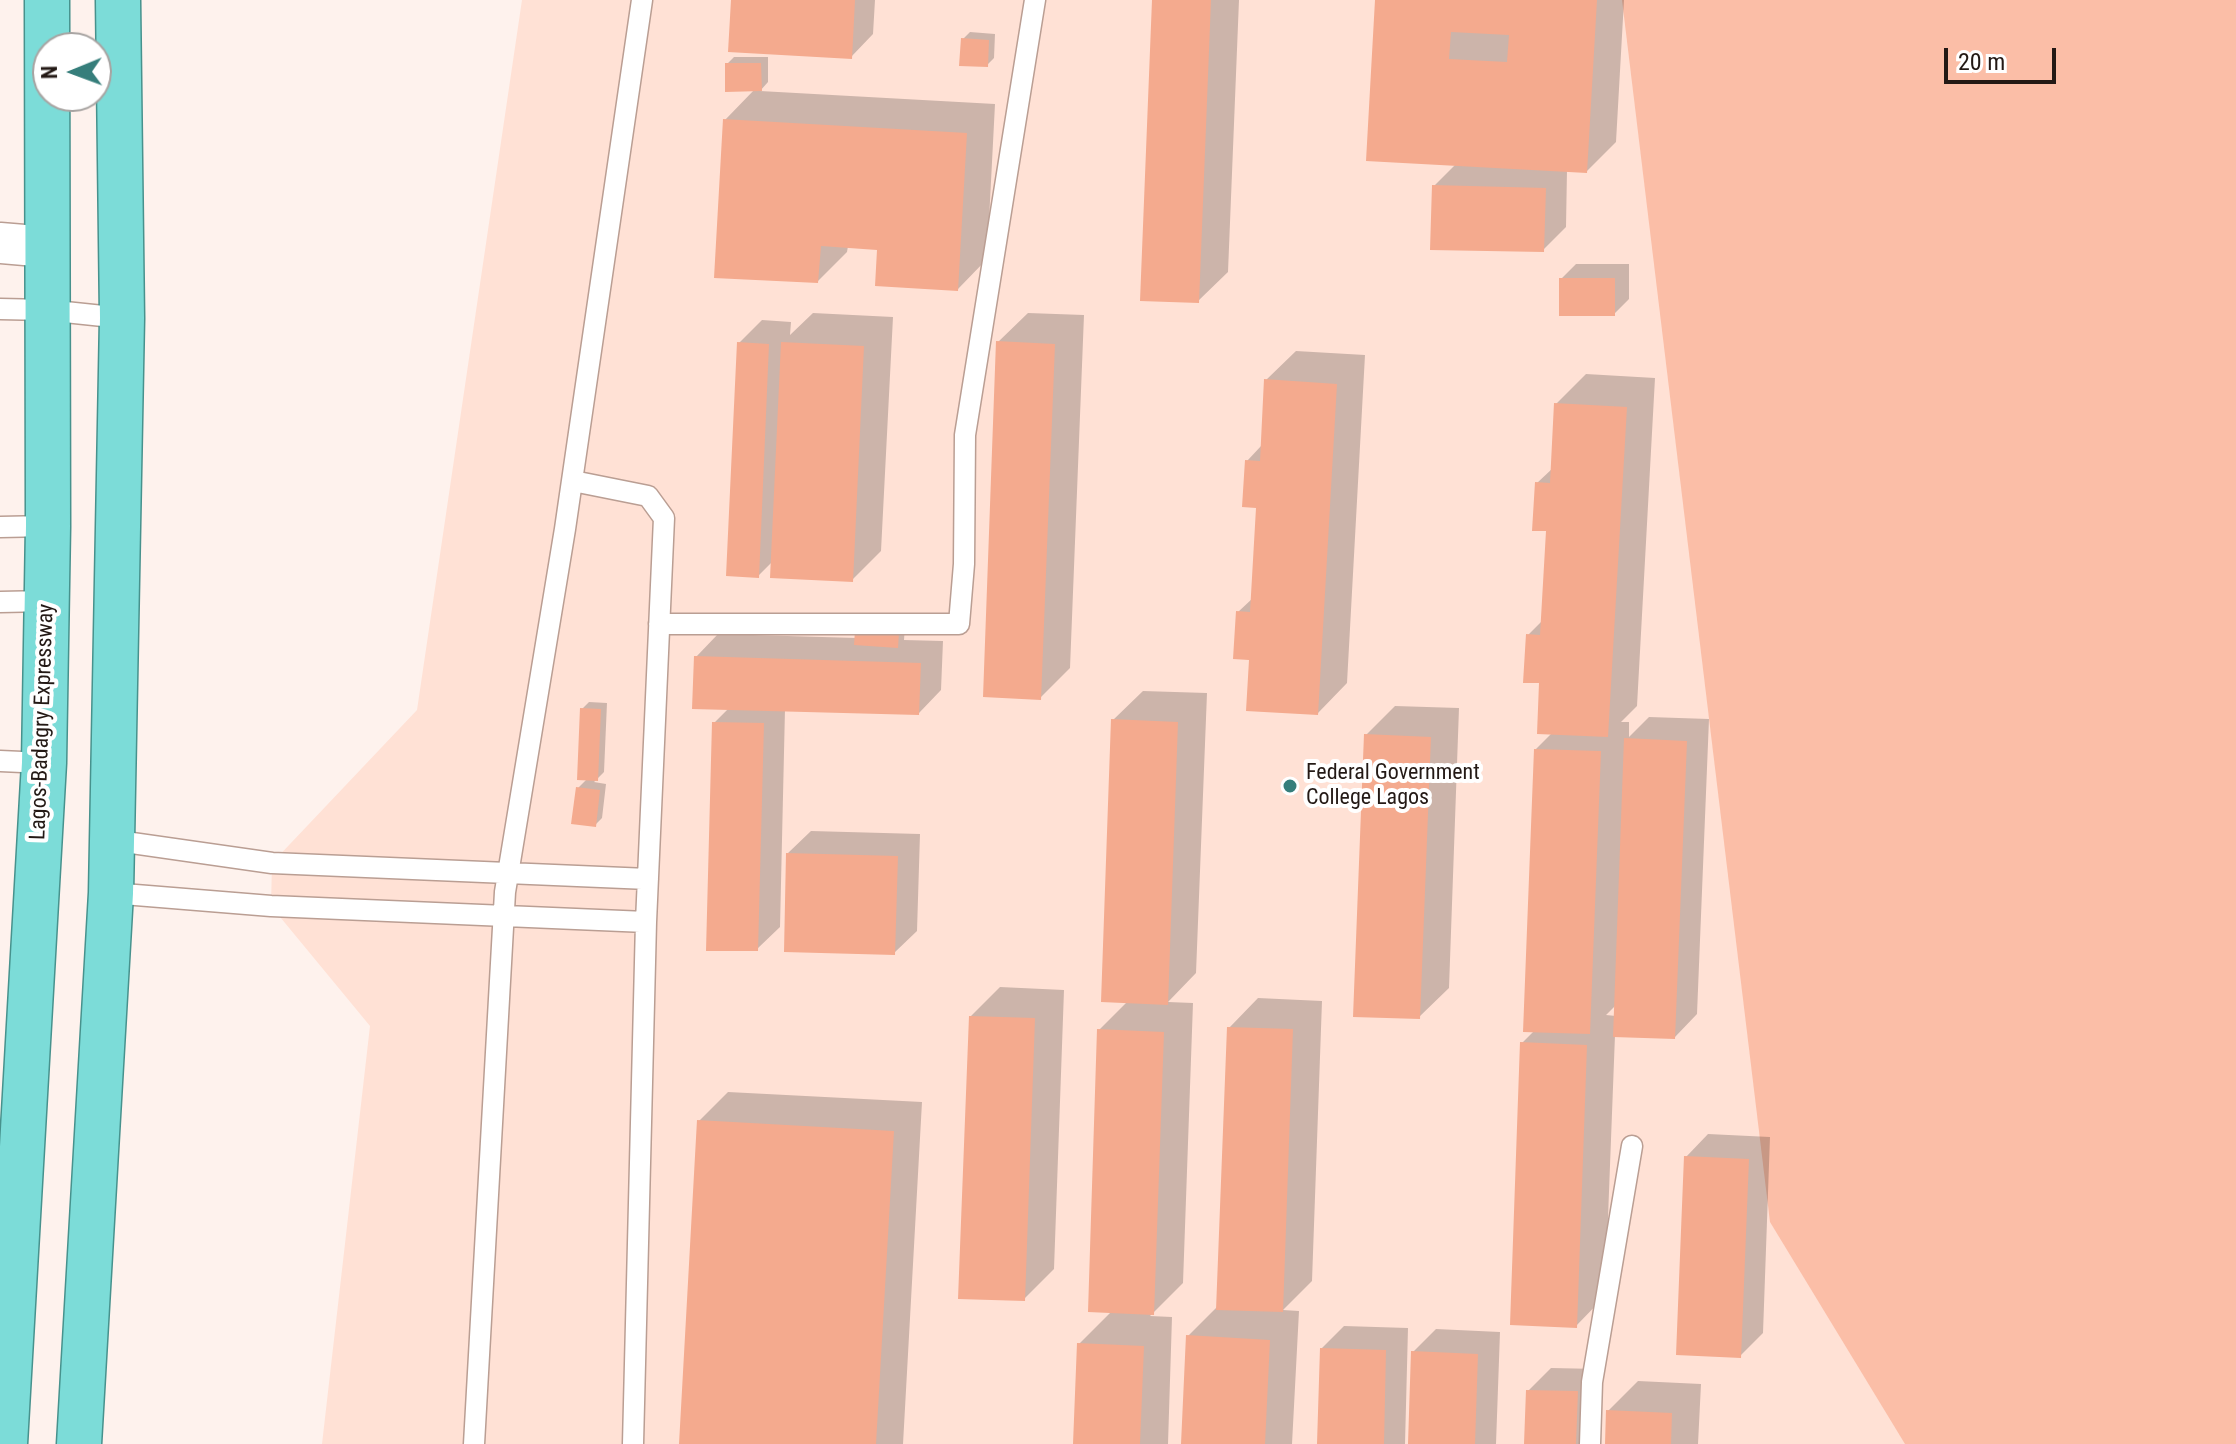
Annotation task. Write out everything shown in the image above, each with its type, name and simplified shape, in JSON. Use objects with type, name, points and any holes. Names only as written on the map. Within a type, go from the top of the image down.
[{"type":"highway","name":"Lagos-Badagry Expressway","points":[[5,1444],[44,763],[48,526],[47,0]]},
{"type":"highway","points":[[79,1444],[111,893],[122,318],[118,0]]},
{"type":"street","points":[[0,243],[48,247]]},
{"type":"lane","points":[[474,1444],[508,872],[573,481],[642,0]]},
{"type":"lane","points":[[659,624],[959,624],[964,564],[965,435],[1035,0]]},
{"type":"lane","points":[[0,309],[122,318]]},
{"type":"lane","points":[[573,481],[648,496],[664,518],[646,922],[633,1444]]},
{"type":"lane","points":[[0,527],[48,526]]},
{"type":"lane","points":[[0,602],[47,601]]},
{"type":"lane","points":[[0,761],[44,763]]},
{"type":"lane","points":[[111,840],[272,863],[648,879]]},
{"type":"lane","points":[[111,893],[271,906],[646,922]]},
{"type":"lane","points":[[1590,1444],[1592,1382],[1632,1146]]},
{"type":"shaded area","name":"Federal Government College Lagos","points":[[522,0],[2236,0],[2236,1444],[322,1444],[370,1026],[271,906],[272,863],[417,710]]},
{"type":"shaded area","points":[[1622,0],[2236,0],[2236,1444],[1905,1444],[1770,1222]]},
{"type":"building","points":[[731,0],[855,0],[852,59],[728,52]]},
{"type":"building","points":[[1152,0],[1211,0],[1199,303],[1140,301]]},
{"type":"building","points":[[1375,0],[1597,0],[1587,173],[1366,161]],"holes":[[[1451,32],[1509,35],[1507,62],[1449,59]]]},
{"type":"building","points":[[961,38],[989,40],[988,67],[959,66]]},
{"type":"building","points":[[725,63],[761,63],[762,91],[725,92]]},
{"type":"building","points":[[723,119],[967,133],[958,291],[875,286],[877,250],[821,246],[818,283],[714,278]]},
{"type":"building","points":[[1432,185],[1546,188],[1544,252],[1430,250]]},
{"type":"building","points":[[1559,278],[1615,278],[1615,316],[1559,316]]},
{"type":"building","points":[[996,341],[1055,344],[1041,700],[983,697]]},
{"type":"building","points":[[737,342],[769,344],[759,578],[726,576]]},
{"type":"building","points":[[781,342],[864,346],[853,582],[770,578]]},
{"type":"building","points":[[1264,379],[1337,384],[1318,715],[1246,711],[1249,660],[1233,659],[1236,611],[1250,612],[1256,508],[1242,507],[1245,460],[1260,461]]},
{"type":"building","points":[[1554,403],[1627,407],[1608,737],[1537,734],[1539,683],[1523,683],[1526,634],[1540,635],[1546,531],[1532,531],[1535,482],[1550,483]]},
{"type":"building","points":[[855,630],[899,632],[898,648],[854,645]]},
{"type":"building","points":[[694,656],[921,663],[919,715],[692,709]]},
{"type":"building","points":[[580,708],[601,709],[598,781],[577,780]]},
{"type":"building","points":[[1111,719],[1178,722],[1168,1005],[1101,1002]]},
{"type":"building","points":[[712,722],[764,723],[758,951],[706,951]]},
{"type":"building","points":[[1364,734],[1431,737],[1420,1019],[1353,1017]]},
{"type":"building","points":[[1624,738],[1687,741],[1675,1039],[1613,1037]]},
{"type":"building","points":[[1534,749],[1601,751],[1590,1034],[1523,1032]]},
{"type":"building","points":[[576,787],[600,790],[596,827],[571,824]]},
{"type":"building","points":[[786,853],[898,856],[895,955],[784,952]]},
{"type":"building","points":[[969,1016],[1035,1018],[1025,1301],[958,1299]]},
{"type":"building","points":[[1227,1027],[1293,1029],[1283,1312],[1216,1310]]},
{"type":"building","points":[[1097,1029],[1164,1032],[1154,1315],[1088,1312]]},
{"type":"building","points":[[1520,1042],[1587,1045],[1577,1328],[1510,1325]]},
{"type":"building","points":[[697,1120],[894,1131],[876,1444],[679,1444]]},
{"type":"building","points":[[1684,1156],[1749,1159],[1741,1358],[1676,1355]]},
{"type":"building","points":[[1186,1335],[1270,1340],[1265,1444],[1181,1444]]},
{"type":"building","points":[[1077,1343],[1144,1346],[1140,1444],[1073,1444]]},
{"type":"building","points":[[1320,1348],[1386,1350],[1384,1444],[1317,1444]]},
{"type":"building","points":[[1411,1351],[1478,1354],[1475,1444],[1408,1444]]},
{"type":"building","points":[[1526,1390],[1578,1391],[1576,1444],[1524,1444]]},
{"type":"building","points":[[1606,1410],[1672,1413],[1671,1444],[1605,1444]]},
{"type":"place","name":"Federal Government College Lagos","points":[[1290,786]]}]
